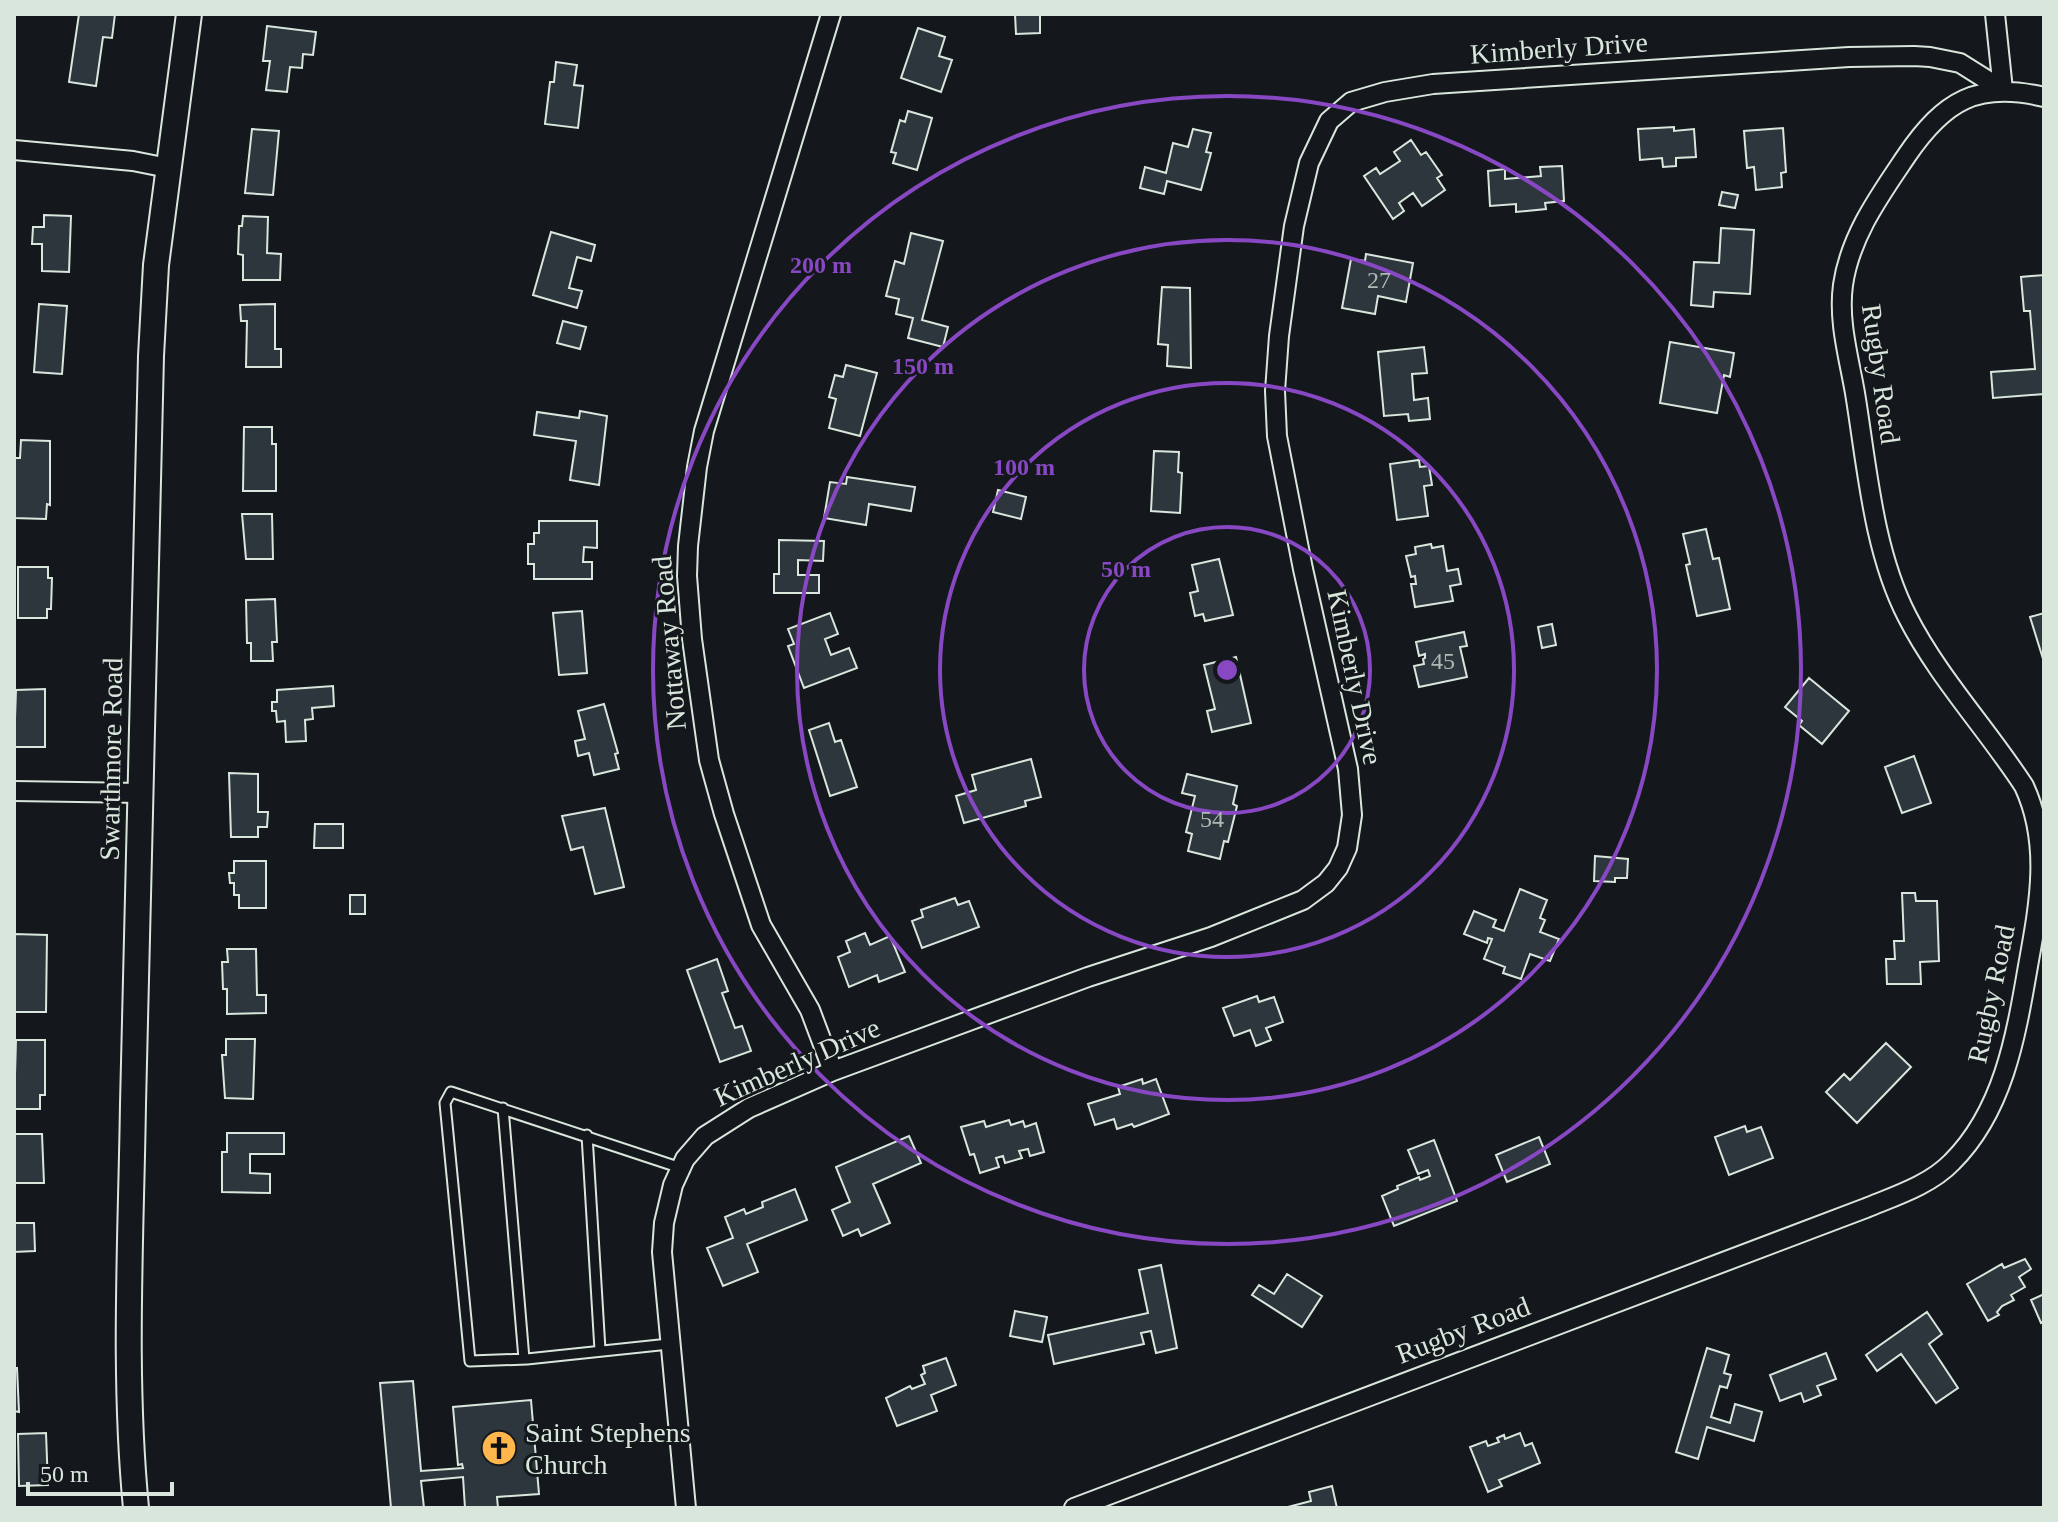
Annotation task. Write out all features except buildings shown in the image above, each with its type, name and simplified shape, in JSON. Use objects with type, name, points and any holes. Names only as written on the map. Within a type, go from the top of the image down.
[{"type":"street","name":"Swarthmore Road","points":[[136,1508],[129,1374],[135,959],[151,356],[156,265],[189,14]]},
{"type":"street","name":"Nottaway Road","points":[[831,14],[704,431],[697,467],[687,576],[701,716],[724,814],[761,925],[810,1010],[833,1071]]},
{"type":"street","points":[[1995,14],[2003,90]]},
{"type":"street","name":"Kimberly Drive","points":[[686,1508],[662,1252],[664,1223],[673,1185],[681,1168],[705,1136],[749,1108],[833,1071],[1088,977],[1211,937],[1303,900],[1326,883],[1338,868],[1347,848],[1352,815],[1348,769],[1280,451],[1275,391],[1294,226],[1309,163],[1329,121],[1351,102],[1385,92],[1433,84],[1849,57],[1930,57],[1960,63],[2003,90]]},
{"type":"street","name":"Rugby Road","points":[[1074,1508],[1866,1208],[1942,1171],[1953,1162],[1976,1131],[2009,1064],[2019,1019],[2040,892],[2038,825],[2024,786],[1916,632],[1893,582],[1870,487],[1842,311],[1843,286],[1856,240],[1879,196],[1923,132],[1944,110],[1976,93],[2003,90],[2044,97]]},
{"type":"street","points":[[14,150],[133,161],[168,168]]},
{"type":"street","points":[[14,791],[141,793]]},
{"type":"lane","points":[[669,1344],[524,1359],[470,1361],[445,1103],[451,1092],[681,1168]]},
{"type":"lane","points":[[503,1108],[524,1359]]},
{"type":"lane","points":[[587,1135],[600,1350]]},
{"type":"place","name":"Saint Stephens Church","points":[[499,1448]]}]
